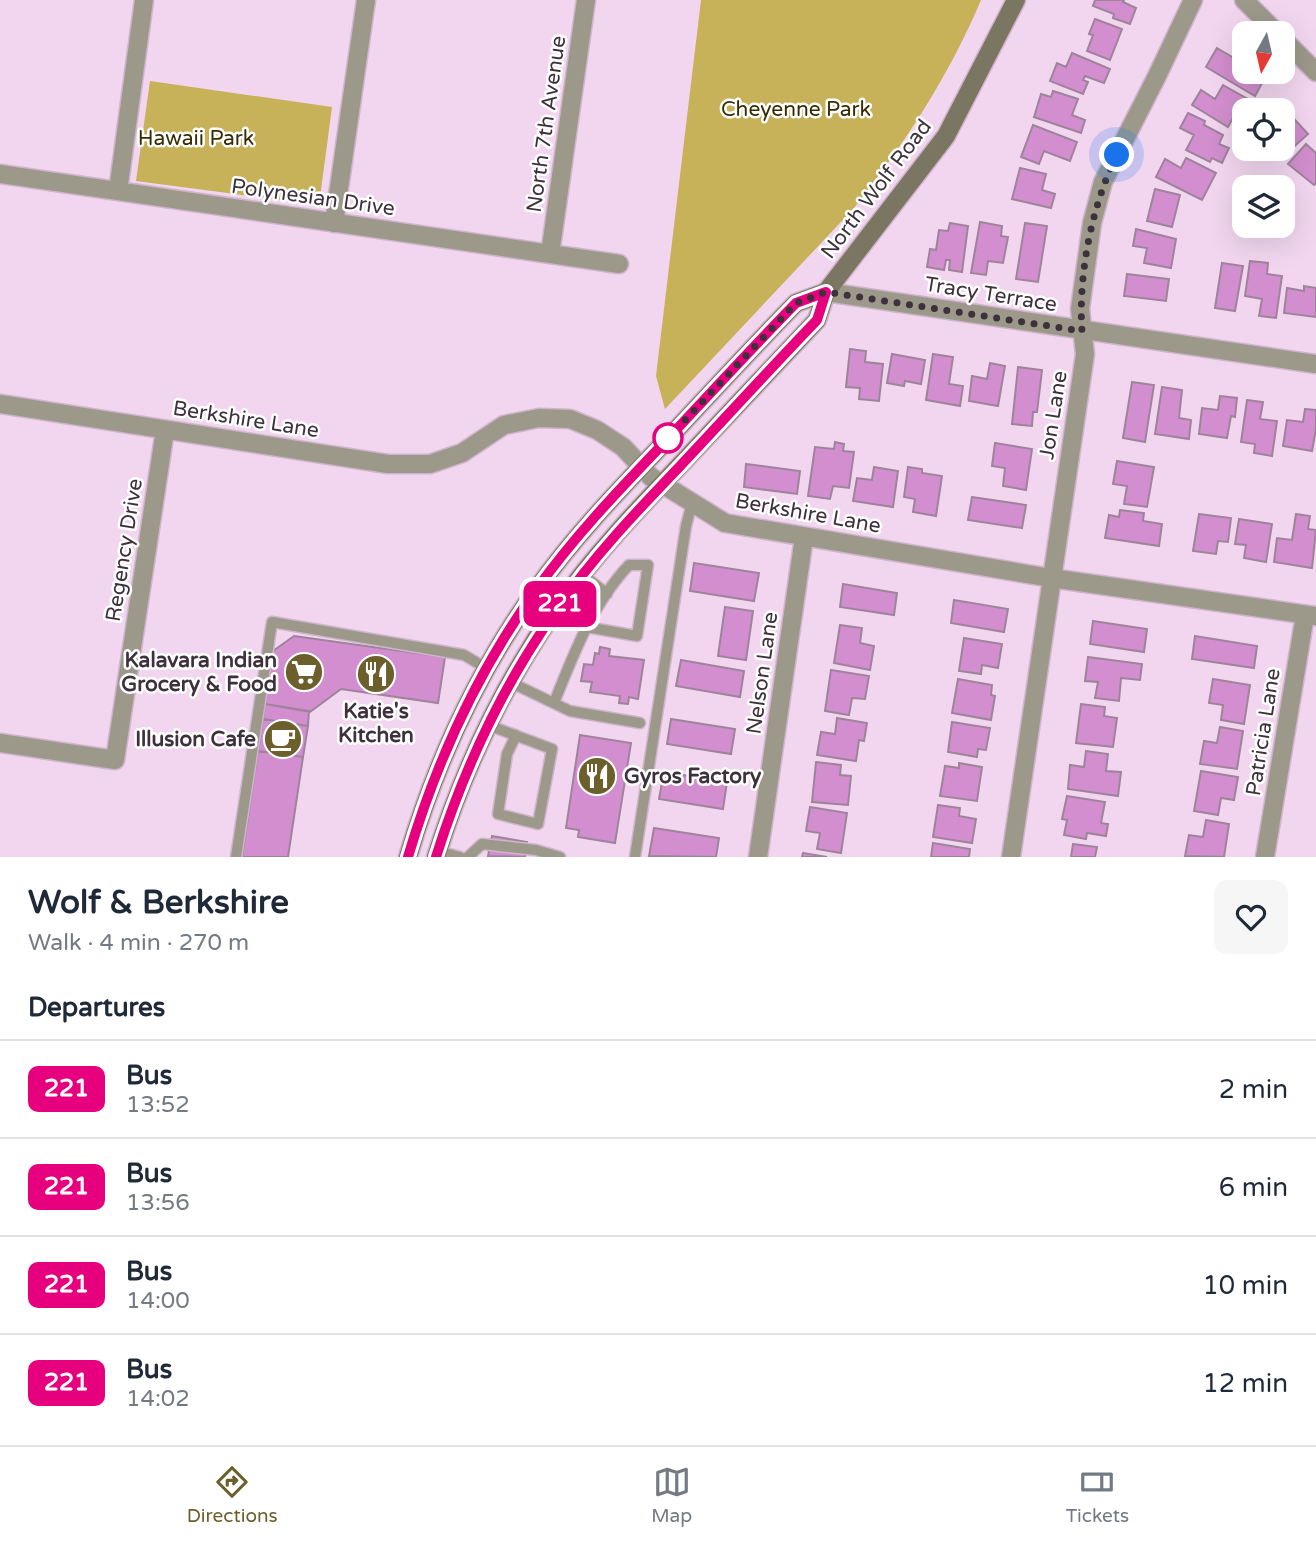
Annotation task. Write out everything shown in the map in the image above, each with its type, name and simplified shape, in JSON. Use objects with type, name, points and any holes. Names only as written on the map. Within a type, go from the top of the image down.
[{"type":"main road","name":"North Wolf Road","points":[[437,854],[464,778],[488,724],[538,636],[582,575],[662,484],[817,320],[826,292],[946,136],[1016,0]]},
{"type":"main road","name":"North Wolf Road","points":[[408,857],[435,777],[460,719],[486,668],[548,575],[641,467],[796,303],[826,292]]},
{"type":"street","points":[[118,191],[144,0]]},
{"type":"street","points":[[334,223],[366,0]]},
{"type":"street","name":"North 7th Avenue","points":[[550,254],[586,0]]},
{"type":"street","name":"Jon Lane","points":[[1011,857],[1085,354],[1080,309],[1092,223],[1103,182],[1193,0]]},
{"type":"street","points":[[1244,0],[1265,21]]},
{"type":"street","points":[[1295,51],[1316,72]]},
{"type":"street","name":"Polynesian Drive","points":[[0,174],[619,264]]},
{"type":"street","name":"Tracy Terrace","points":[[826,292],[1316,363]]},
{"type":"street","name":"Berkshire Lane","points":[[0,404],[388,464],[430,464],[461,453],[504,425],[539,418],[570,419],[597,430],[623,447],[650,477],[725,523],[1051,578],[1311,615]]},
{"type":"street","name":"Regency Drive","points":[[0,743],[115,760],[166,430]]},
{"type":"street","name":"Nelson Lane","points":[[758,857],[804,537]]},
{"type":"street","name":"Patricia Lane","points":[[1265,857],[1311,615]]},
{"type":"lane","points":[[635,857],[685,526],[692,503]]},
{"type":"lane","points":[[554,703],[577,643],[587,626],[616,579],[629,565],[648,565],[637,636],[587,626]]},
{"type":"lane","points":[[582,575],[607,594]]},
{"type":"lane","points":[[236,857],[272,622],[464,655],[486,668]]},
{"type":"lane","points":[[510,682],[570,712],[640,723]]},
{"type":"lane","points":[[488,724],[552,749],[538,824],[498,814],[507,754],[516,735]]},
{"type":"lane","points":[[468,857],[482,844],[536,850],[560,857]]},
{"type":"lane","points":[[437,854],[460,857]]},
{"type":"green space","name":"Cheyenne Park","points":[[701,0],[981,0],[955,55],[925,108],[854,208],[665,409],[656,376]]},
{"type":"green space","name":"Hawaii Park","points":[[150,81],[332,107],[319,205],[136,181]]},
{"type":"building","points":[[1095,0],[1124,0],[1123,2],[1136,8],[1130,24],[1093,6]]},
{"type":"building","points":[[1095,19],[1122,29],[1110,60],[1087,51],[1093,35],[1089,34]]},
{"type":"building","points":[[1217,48],[1232,57],[1232,82],[1206,67]]},
{"type":"building","points":[[1072,53],[1110,69],[1104,83],[1085,76],[1083,80],[1088,82],[1083,94],[1050,81],[1057,63],[1066,67]]},
{"type":"building","points":[[1235,84],[1262,84],[1255,96]]},
{"type":"building","points":[[1223,85],[1246,98],[1232,98],[1232,120],[1228,127],[1192,105],[1201,90],[1215,99]]},
{"type":"building","points":[[1053,91],[1078,99],[1072,115],[1085,120],[1081,133],[1034,117],[1041,94],[1051,97]]},
{"type":"building","points":[[1188,113],[1205,121],[1204,125],[1223,135],[1219,144],[1229,148],[1222,163],[1212,158],[1210,162],[1186,150],[1194,135],[1180,128]]},
{"type":"building","points":[[1295,120],[1308,134],[1295,146]]},
{"type":"building","points":[[1033,125],[1077,142],[1070,161],[1044,151],[1039,164],[1021,157]]},
{"type":"building","points":[[1306,144],[1316,153],[1314,185],[1288,164],[1295,161],[1295,156]]},
{"type":"building","points":[[1186,158],[1216,173],[1202,200],[1156,177],[1165,159],[1181,168]]},
{"type":"building","points":[[1020,168],[1046,174],[1042,190],[1055,194],[1051,208],[1012,199]]},
{"type":"building","points":[[1155,189],[1180,195],[1172,227],[1147,221]]},
{"type":"building","points":[[980,222],[1002,226],[1001,236],[1008,237],[1003,263],[988,261],[986,275],[971,273]]},
{"type":"building","points":[[950,223],[968,226],[962,272],[949,270],[950,260],[946,260],[944,270],[927,267],[930,249],[936,250],[939,230],[948,231]]},
{"type":"building","points":[[1025,223],[1047,226],[1038,282],[1016,279]]},
{"type":"building","points":[[1136,229],[1176,239],[1171,268],[1144,263],[1147,248],[1133,246]]},
{"type":"building","points":[[1250,261],[1268,263],[1267,274],[1282,276],[1276,318],[1259,316],[1262,299],[1245,296]]},
{"type":"building","points":[[1222,263],[1243,266],[1235,311],[1215,308]]},
{"type":"building","points":[[1127,274],[1169,279],[1166,301],[1124,296]]},
{"type":"building","points":[[1304,286],[1316,288],[1316,317],[1284,313],[1287,288],[1304,291]]},
{"type":"building","points":[[850,349],[866,351],[865,362],[883,364],[879,401],[859,399],[860,388],[846,387]]},
{"type":"building","points":[[892,354],[925,360],[921,384],[905,381],[904,386],[887,383]]},
{"type":"building","points":[[933,354],[953,357],[949,384],[963,386],[960,406],[926,400]]},
{"type":"building","points":[[990,363],[1005,366],[998,406],[969,401],[972,376],[987,379]]},
{"type":"building","points":[[1018,367],[1042,370],[1037,412],[1033,412],[1032,426],[1012,424]]},
{"type":"building","points":[[1132,382],[1154,385],[1145,442],[1123,438]]},
{"type":"building","points":[[1162,387],[1182,390],[1179,418],[1191,420],[1189,439],[1155,434]]},
{"type":"building","points":[[1220,396],[1237,398],[1235,417],[1231,416],[1227,438],[1199,434],[1202,408],[1218,410]]},
{"type":"building","points":[[1247,400],[1263,402],[1260,419],[1277,421],[1272,456],[1254,453],[1255,444],[1241,442]]},
{"type":"building","points":[[1305,409],[1316,410],[1312,451],[1283,446],[1287,420],[1303,422]]},
{"type":"building","points":[[835,442],[844,444],[843,451],[854,452],[849,488],[833,486],[830,499],[808,496],[815,447],[834,449]]},
{"type":"building","points":[[995,443],[1032,449],[1026,490],[1003,486],[1005,468],[992,466]]},
{"type":"building","points":[[1117,461],[1154,467],[1147,507],[1124,504],[1127,486],[1113,484]]},
{"type":"building","points":[[746,464],[800,471],[797,494],[744,487]]},
{"type":"building","points":[[874,467],[898,471],[893,507],[853,501],[857,478],[872,480]]},
{"type":"building","points":[[908,467],[922,469],[922,473],[942,476],[936,516],[913,512],[915,499],[904,497]]},
{"type":"building","points":[[972,497],[1026,505],[1022,528],[968,520]]},
{"type":"building","points":[[1120,510],[1144,513],[1143,521],[1162,524],[1159,546],[1105,538],[1109,515],[1119,517]]},
{"type":"building","points":[[1199,514],[1231,518],[1228,542],[1218,541],[1216,554],[1193,551]]},
{"type":"building","points":[[1296,514],[1310,516],[1308,529],[1316,530],[1312,568],[1274,562],[1277,538],[1292,540]]},
{"type":"building","points":[[1239,519],[1272,524],[1266,562],[1244,558],[1246,545],[1235,544]]},
{"type":"building","points":[[694,563],[759,573],[754,601],[690,591]]},
{"type":"building","points":[[843,584],[897,593],[894,615],[840,607]]},
{"type":"building","points":[[954,600],[1008,609],[1004,632],[951,623]]},
{"type":"building","points":[[725,607],[753,611],[746,660],[718,656]]},
{"type":"building","points":[[1093,621],[1147,629],[1144,652],[1090,644]]},
{"type":"building","points":[[840,625],[862,628],[860,643],[874,646],[870,670],[834,663]]},
{"type":"building","points":[[294,636],[445,657],[438,703],[341,689],[310,712],[265,704],[273,651]]},
{"type":"building","points":[[1195,636],[1257,646],[1254,668],[1192,659]]},
{"type":"building","points":[[964,638],[1002,644],[998,668],[982,665],[981,674],[959,671]]},
{"type":"building","points":[[600,647],[610,649],[609,656],[644,660],[638,699],[629,697],[628,704],[619,703],[620,696],[590,692],[592,682],[581,681],[584,664],[593,665],[595,653],[599,654]]},
{"type":"building","points":[[1088,657],[1142,664],[1140,680],[1121,678],[1119,701],[1095,698],[1098,682],[1085,681]]},
{"type":"building","points":[[681,660],[744,671],[740,697],[676,686]]},
{"type":"building","points":[[831,670],[869,676],[865,699],[852,698],[849,715],[825,711]]},
{"type":"building","points":[[958,679],[992,685],[991,695],[995,696],[991,720],[952,713]]},
{"type":"building","points":[[1213,679],[1250,685],[1244,724],[1221,720],[1223,705],[1209,703]]},
{"type":"building","points":[[265,704],[309,711],[308,726],[263,719]]},
{"type":"building","points":[[1081,704],[1105,707],[1104,716],[1117,718],[1113,747],[1076,743]]},
{"type":"building","points":[[837,718],[867,723],[864,741],[859,740],[856,761],[817,755],[821,732],[835,734]]},
{"type":"building","name":"Illusion Cafe","points":[[263,719],[308,726],[303,757],[258,751]]},
{"type":"building","points":[[671,719],[735,729],[731,754],[667,744]]},
{"type":"building","points":[[952,722],[990,728],[986,750],[978,749],[977,757],[948,752]]},
{"type":"building","points":[[1220,727],[1243,731],[1237,769],[1200,764],[1204,741],[1217,743]]},
{"type":"building","points":[[580,735],[631,743],[615,843],[578,837],[579,830],[566,828]]},
{"type":"building","points":[[258,751],[303,757],[288,857],[242,857]]},
{"type":"building","points":[[1086,751],[1108,754],[1106,771],[1121,772],[1118,796],[1068,789],[1070,765],[1084,767]]},
{"type":"building","points":[[816,762],[841,765],[840,775],[851,776],[848,805],[812,802]]},
{"type":"building","points":[[959,763],[982,767],[977,801],[940,796],[945,766],[959,768]]},
{"type":"building","points":[[1201,771],[1238,777],[1234,800],[1221,798],[1218,815],[1194,811]]},
{"type":"building","points":[[664,772],[727,782],[723,809],[659,799]]},
{"type":"building","points":[[1067,796],[1105,802],[1101,823],[1108,824],[1106,836],[1087,833],[1086,839],[1064,835],[1067,820],[1062,819]]},
{"type":"building","points":[[938,805],[960,808],[959,816],[976,819],[972,843],[933,837]]},
{"type":"building","points":[[810,807],[847,813],[841,853],[817,849],[820,833],[806,831]]},
{"type":"building","points":[[1206,820],[1229,824],[1224,857],[1185,856],[1189,835],[1203,837]]},
{"type":"building","points":[[654,828],[719,838],[716,857],[649,856]]},
{"type":"building","points":[[492,836],[527,842],[525,857],[488,856]]},
{"type":"building","points":[[933,843],[970,849],[969,857],[931,857]]},
{"type":"building","points":[[1073,844],[1097,847],[1095,857],[1071,857]]},
{"type":"building","points":[[803,853],[827,857],[802,857]]},
{"type":"bus line","name":"221","points":[[408,857],[435,777],[460,719],[502,641],[545,579],[601,510],[796,303],[826,292],[817,320],[631,518],[593,561],[558,607],[518,668],[491,718],[467,769],[436,857]]},
{"type":"place","name":"Kalavara Indian Grocery & Food","points":[[304,672]]},
{"type":"place","name":"Katie's Kitchen","points":[[376,674]]},
{"type":"place","name":"Illusion Cafe","points":[[283,739]]},
{"type":"place","name":"Gyros Factory","points":[[597,776]]},
{"type":"route","points":[[668,438],[796,303],[826,292],[1082,331],[1080,309],[1092,223],[1103,182],[1117,155]]}]
